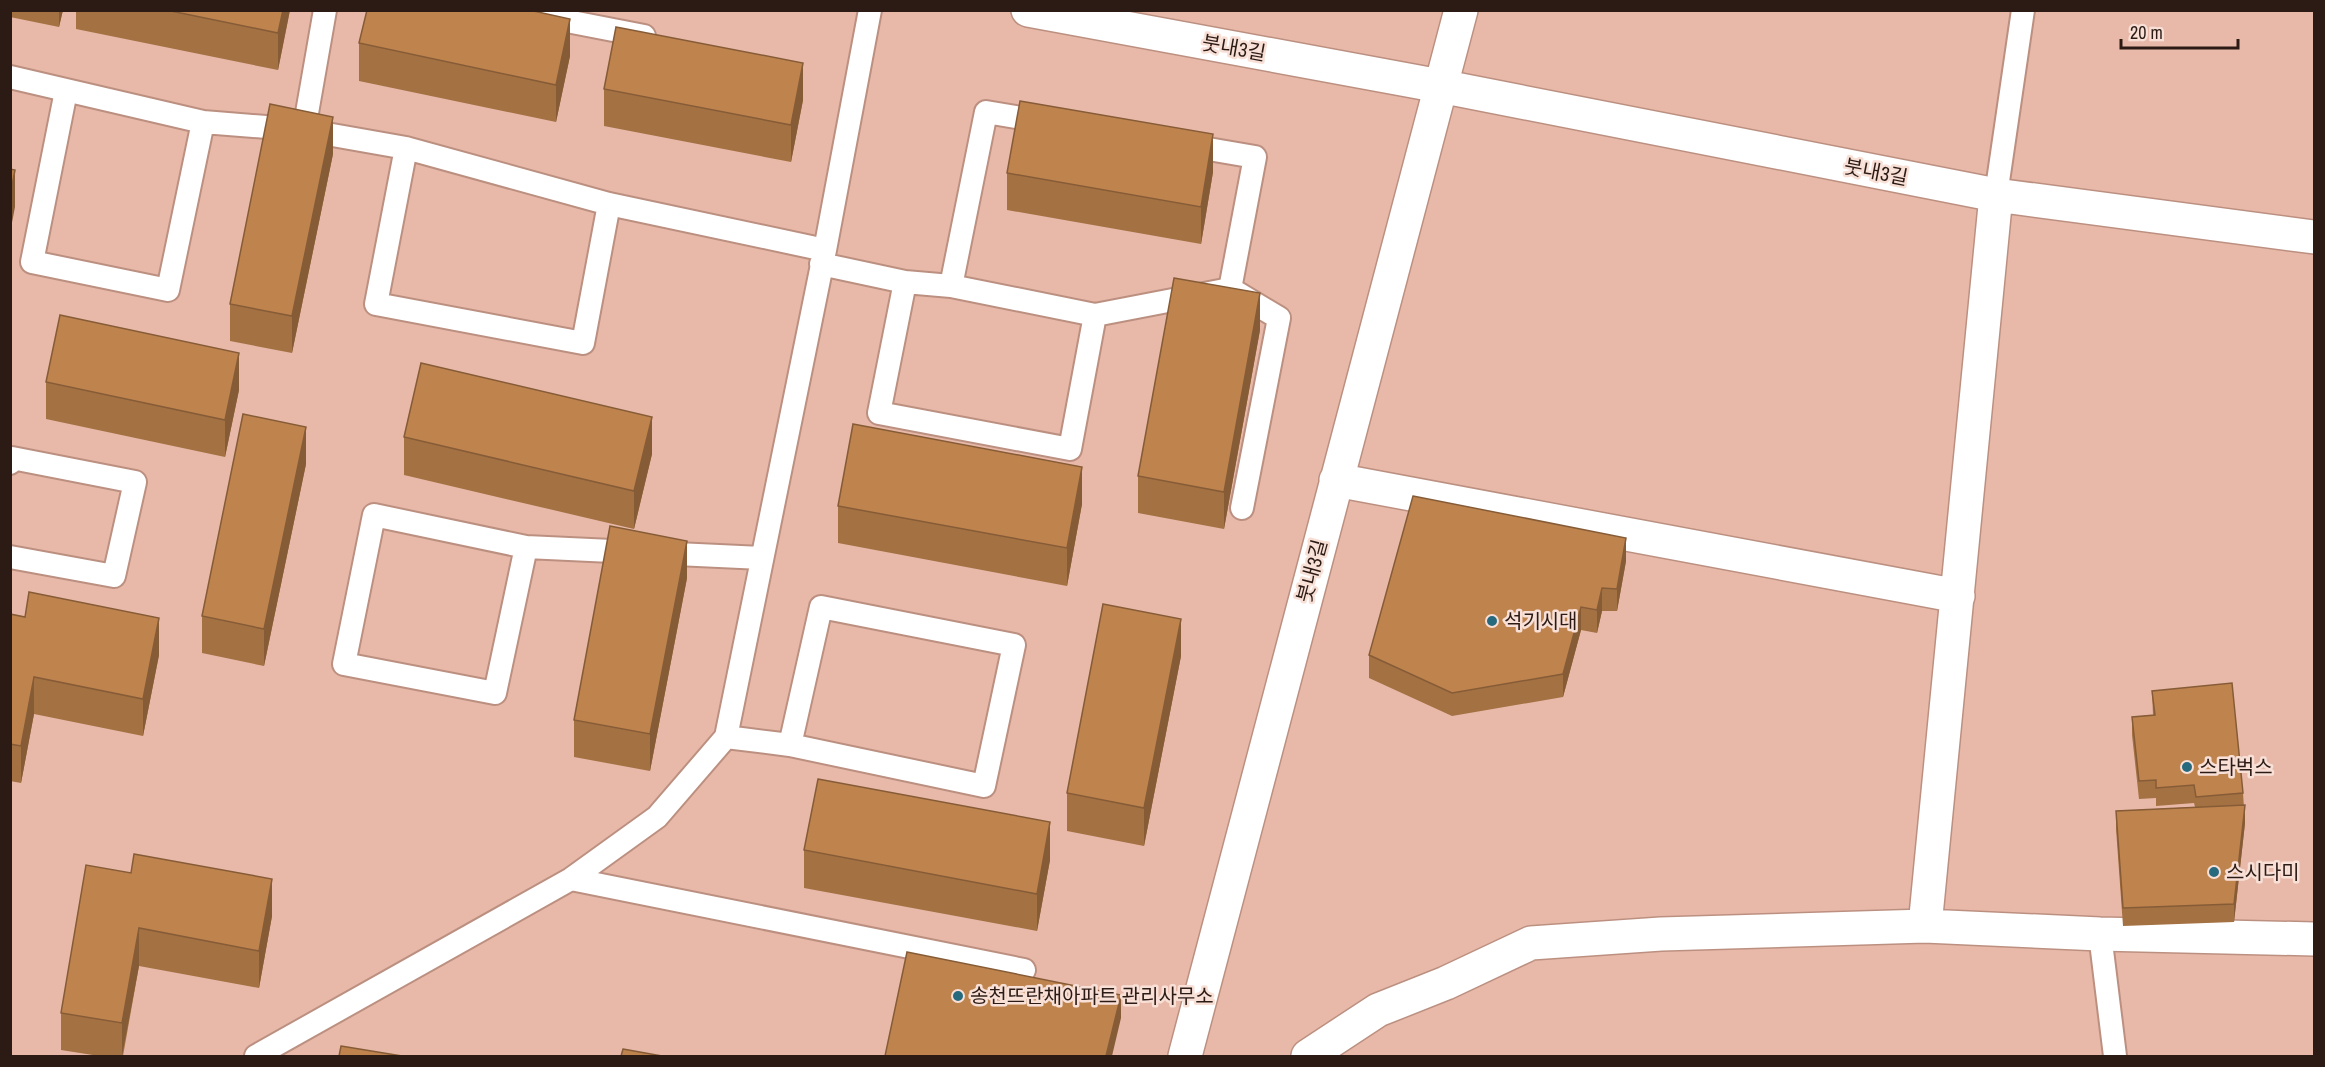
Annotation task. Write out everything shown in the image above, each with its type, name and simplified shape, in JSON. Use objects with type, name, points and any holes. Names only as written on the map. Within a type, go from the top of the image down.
[{"type":"street","name":"붓내3길","points":[[1028,10],[1440,86],[1996,195],[2314,237]]},
{"type":"street","points":[[1440,86],[1461,10]]},
{"type":"street","name":"붓내3길","points":[[1185,1056],[1440,86]]},
{"type":"street","points":[[1925,926],[1996,195]]},
{"type":"street","points":[[1336,480],[1958,596]]},
{"type":"street","points":[[1308,1056],[1378,1010],[1446,983],[1531,943],[1661,934],[1925,926],[2100,934],[2314,939]]},
{"type":"lane","points":[[304,130],[325,10]]},
{"type":"lane","points":[[510,10],[661,40]]},
{"type":"lane","points":[[256,1056],[571,879],[657,817],[726,737],[823,257],[870,10]]},
{"type":"lane","points":[[1996,195],[2023,10]]},
{"type":"lane","points":[[10,77],[203,122],[304,130],[406,148],[609,204],[823,257],[904,282],[951,286],[1095,315],[1230,289],[1279,318],[1242,508]]},
{"type":"lane","points":[[66,91],[32,262],[168,290],[203,122]]},
{"type":"lane","points":[[951,286],[986,112],[1068,126]]},
{"type":"lane","points":[[1162,142],[1255,157],[1230,289]]},
{"type":"lane","points":[[406,148],[376,304],[583,343],[609,204]]},
{"type":"lane","points":[[904,282],[879,413],[1070,449],[1095,315]]},
{"type":"lane","points":[[10,463],[12,458],[135,482],[114,576],[10,557]]},
{"type":"lane","points":[[526,547],[495,693],[344,664],[374,515],[526,547],[762,558]]},
{"type":"lane","points":[[726,737],[790,744],[984,786],[1014,645],[821,607],[790,744]]},
{"type":"lane","points":[[571,879],[1024,970]]},
{"type":"lane","points":[[2100,934],[2115,1056]]},
{"type":"building","points":[[166,10],[283,10],[278,33]]},
{"type":"building","points":[[367,10],[529,10],[570,19],[556,85],[359,43]]},
{"type":"building","points":[[616,27],[803,63],[791,125],[604,89]]},
{"type":"building","points":[[1020,101],[1213,134],[1201,207],[1007,173]]},
{"type":"building","points":[[270,104],[333,117],[292,316],[230,304]]},
{"type":"building","points":[[10,169],[15,170],[10,196]]},
{"type":"building","points":[[1174,278],[1260,293],[1224,492],[1138,476]]},
{"type":"building","points":[[60,315],[239,353],[225,420],[46,382]]},
{"type":"building","points":[[421,363],[652,417],[634,491],[404,437]]},
{"type":"building","points":[[243,414],[306,427],[264,629],[202,616]]},
{"type":"building","points":[[853,424],[1082,467],[1067,548],[838,506]]},
{"type":"building","name":"석기시대","points":[[1413,496],[1626,538],[1617,589],[1602,588],[1597,610],[1581,607],[1563,674],[1452,693],[1369,655]]},
{"type":"building","points":[[610,526],[687,541],[650,734],[574,720]]},
{"type":"building","points":[[29,592],[159,618],[143,699],[34,677],[21,746],[10,744],[10,614],[25,617]]},
{"type":"building","points":[[1103,604],[1181,619],[1144,808],[1067,793]]},
{"type":"building","name":"스타벅스","points":[[2232,683],[2243,793],[2196,797],[2194,785],[2156,788],[2156,780],[2139,781],[2132,717],[2155,715],[2152,691]]},
{"type":"building","points":[[818,779],[1050,822],[1037,894],[804,850]]},
{"type":"building","points":[[2245,805],[2234,904],[2123,908],[2116,811]]},
{"type":"building","points":[[134,854],[272,879],[259,951],[139,928],[122,1023],[61,1013],[86,865],[131,873]]},
{"type":"building","name":"송천뜨란채아파트 관리사무소","points":[[907,952],[1121,995],[1106,1056],[885,1056]]},
{"type":"building","points":[[341,1046],[402,1056],[339,1056]]},
{"type":"building","points":[[623,1049],[662,1056],[621,1056]]},
{"type":"place","name":"석기시대","points":[[1492,621]]},
{"type":"place","name":"스타벅스","points":[[2187,767]]},
{"type":"place","name":"스시다미","points":[[2214,872]]},
{"type":"place","name":"송천뜨란채아파트 관리사무소","points":[[958,996]]}]
